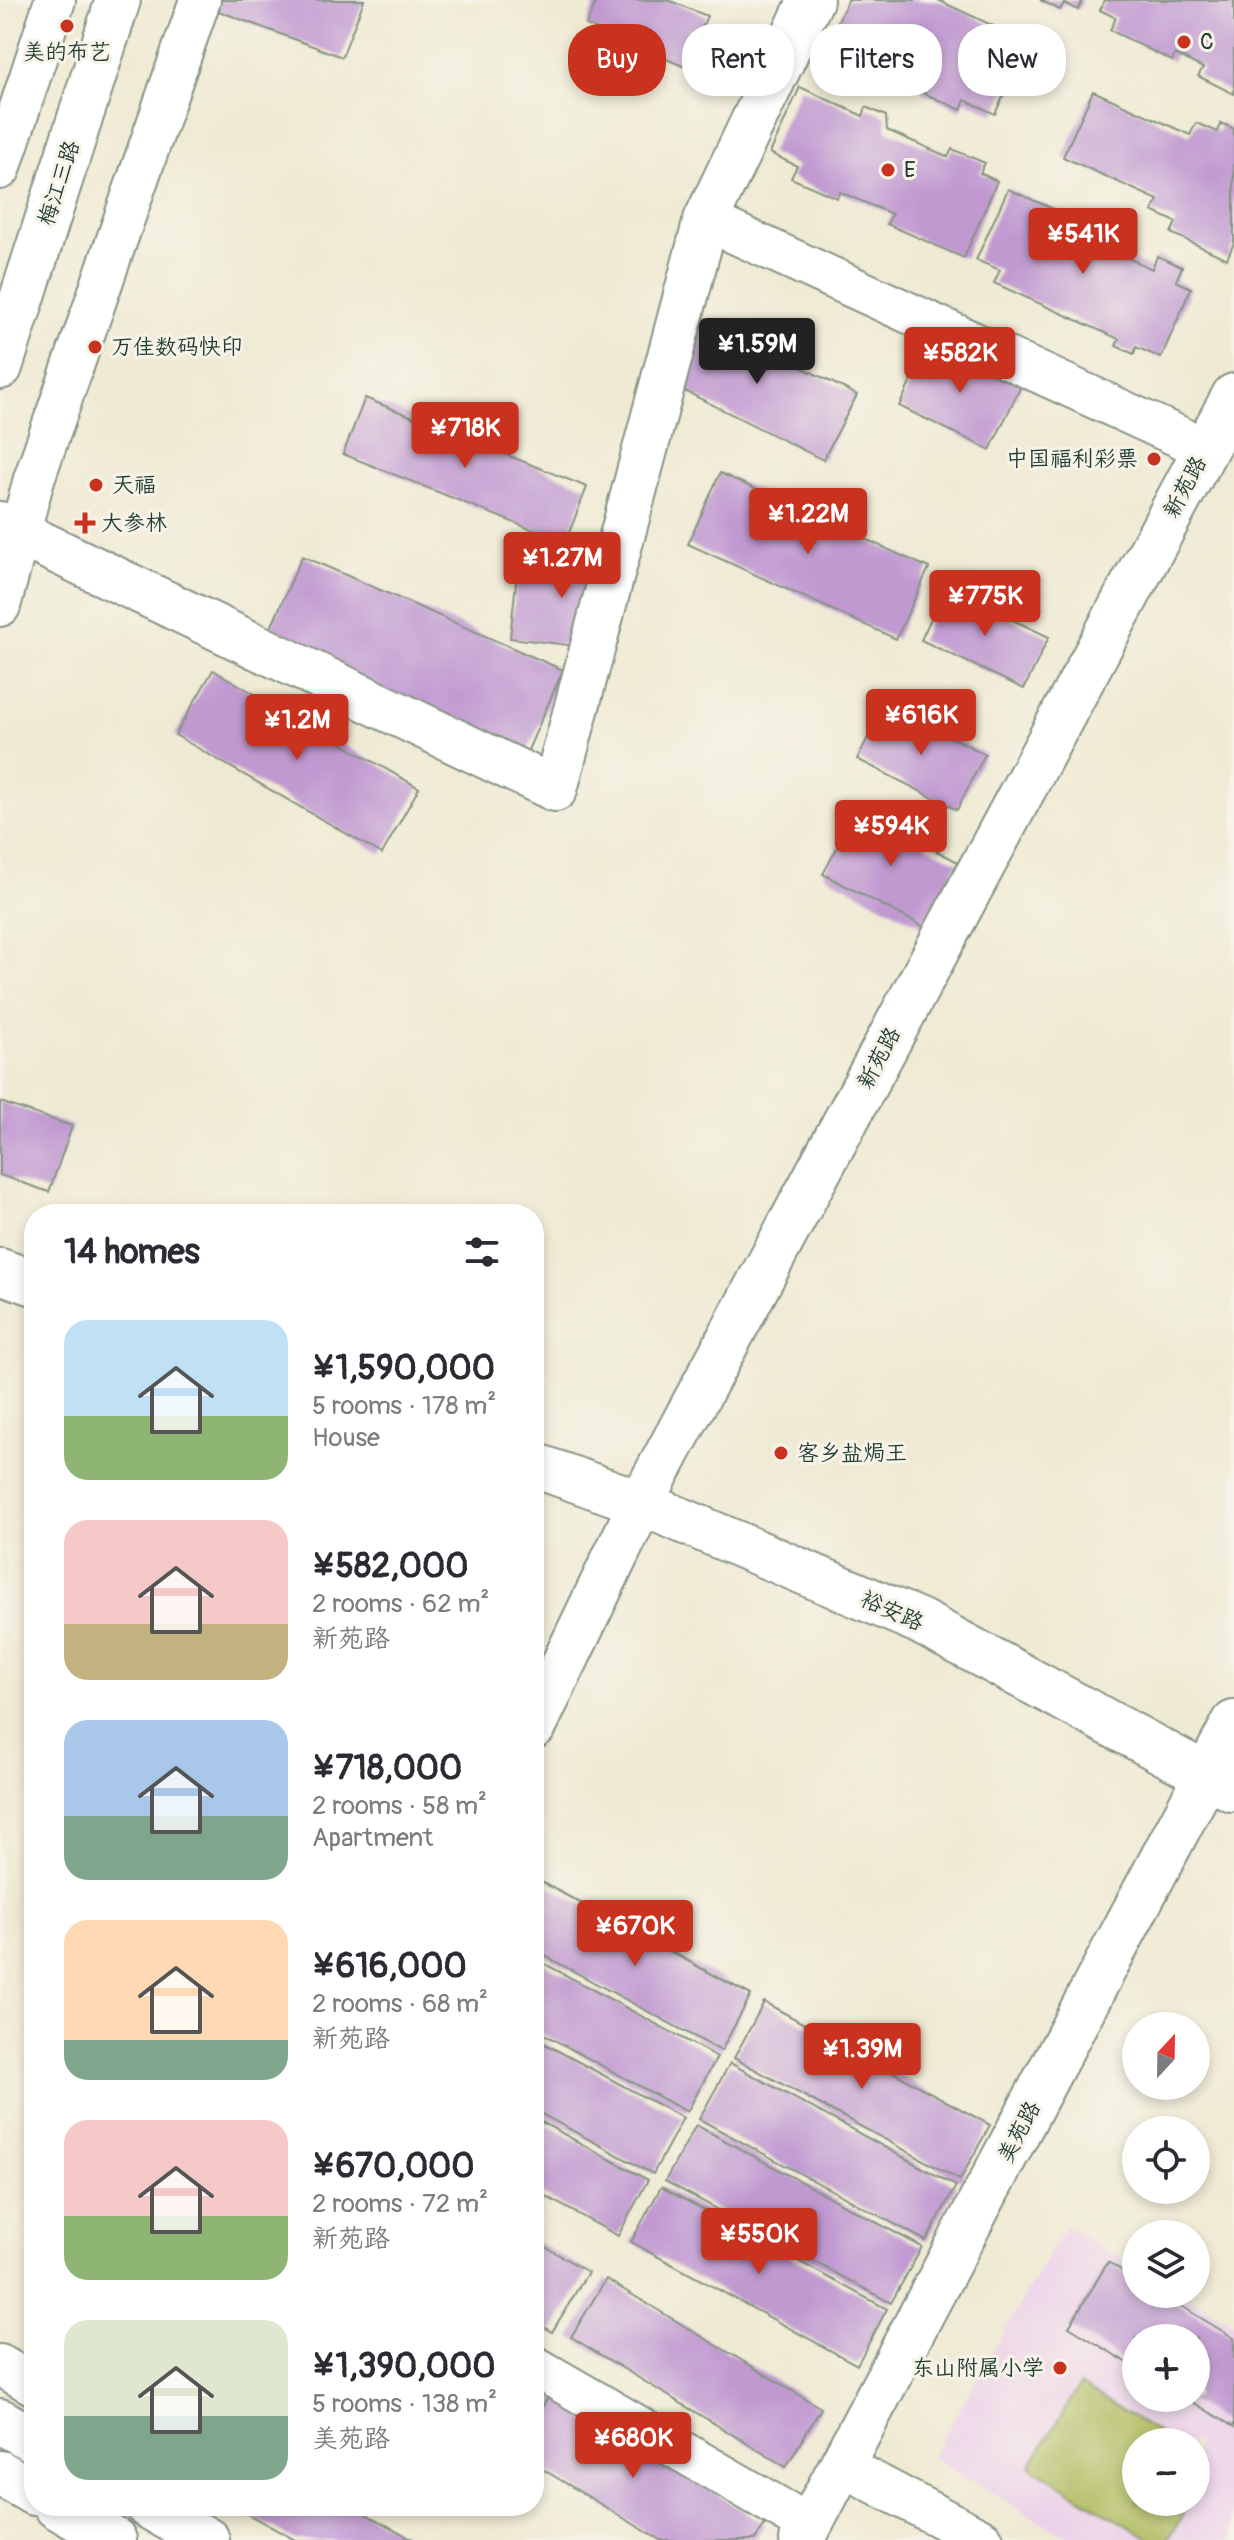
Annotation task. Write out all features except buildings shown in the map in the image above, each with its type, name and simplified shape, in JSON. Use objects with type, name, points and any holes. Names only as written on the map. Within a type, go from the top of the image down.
[{"type":"street","points":[[0,169],[55,0]]},
{"type":"street","name":"梅江三路","points":[[0,367],[118,0]]},
{"type":"street","points":[[0,606],[34,479],[200,0]]},
{"type":"street","points":[[0,524],[555,789],[706,220],[811,0]]},
{"type":"street","points":[[706,220],[1206,449]]},
{"type":"street","name":"新苑路","points":[[544,1705],[641,1503],[1234,396]]},
{"type":"street","points":[[0,1271],[24,1279]]},
{"type":"street","name":"裕安路","points":[[544,1469],[641,1503],[919,1621],[1221,1783]]},
{"type":"street","name":"美苑路","points":[[806,2533],[1221,1783],[1234,1723]]},
{"type":"street","points":[[0,2365],[24,2379]]},
{"type":"street","points":[[544,2372],[806,2533]]},
{"type":"street","points":[[0,2421],[24,2434]]},
{"type":"street","points":[[841,2465],[983,2540]]},
{"type":"street","points":[[0,2473],[24,2487]]},
{"type":"street","points":[[73,2516],[114,2540]]},
{"type":"street","points":[[168,2516],[207,2540]]},
{"type":"shaded area","name":"东山附属小学","points":[[1065,2226],[1122,2259],[1122,2308],[1207,2308],[1234,2324],[1234,2540],[1073,2540],[931,2458]]},
{"type":"green space","points":[[1080,2385],[1151,2428],[1122,2428],[1122,2516],[1183,2516],[1168,2540],[1151,2540],[1030,2466]]},
{"type":"place","name":"美的布艺","points":[[67,26]]},
{"type":"place","name":"C","points":[[1184,42]]},
{"type":"place","name":"E","points":[[888,170]]},
{"type":"place","name":"万佳数码快印","points":[[95,347]]},
{"type":"place","name":"中国福利彩票","points":[[1154,459]]},
{"type":"place","name":"天福","points":[[96,485]]},
{"type":"place","name":"大参林","points":[[85,523]]},
{"type":"place","name":"客乡盐焗王","points":[[781,1453]]},
{"type":"place","name":"东山附属小学","points":[[1060,2368]]}]
